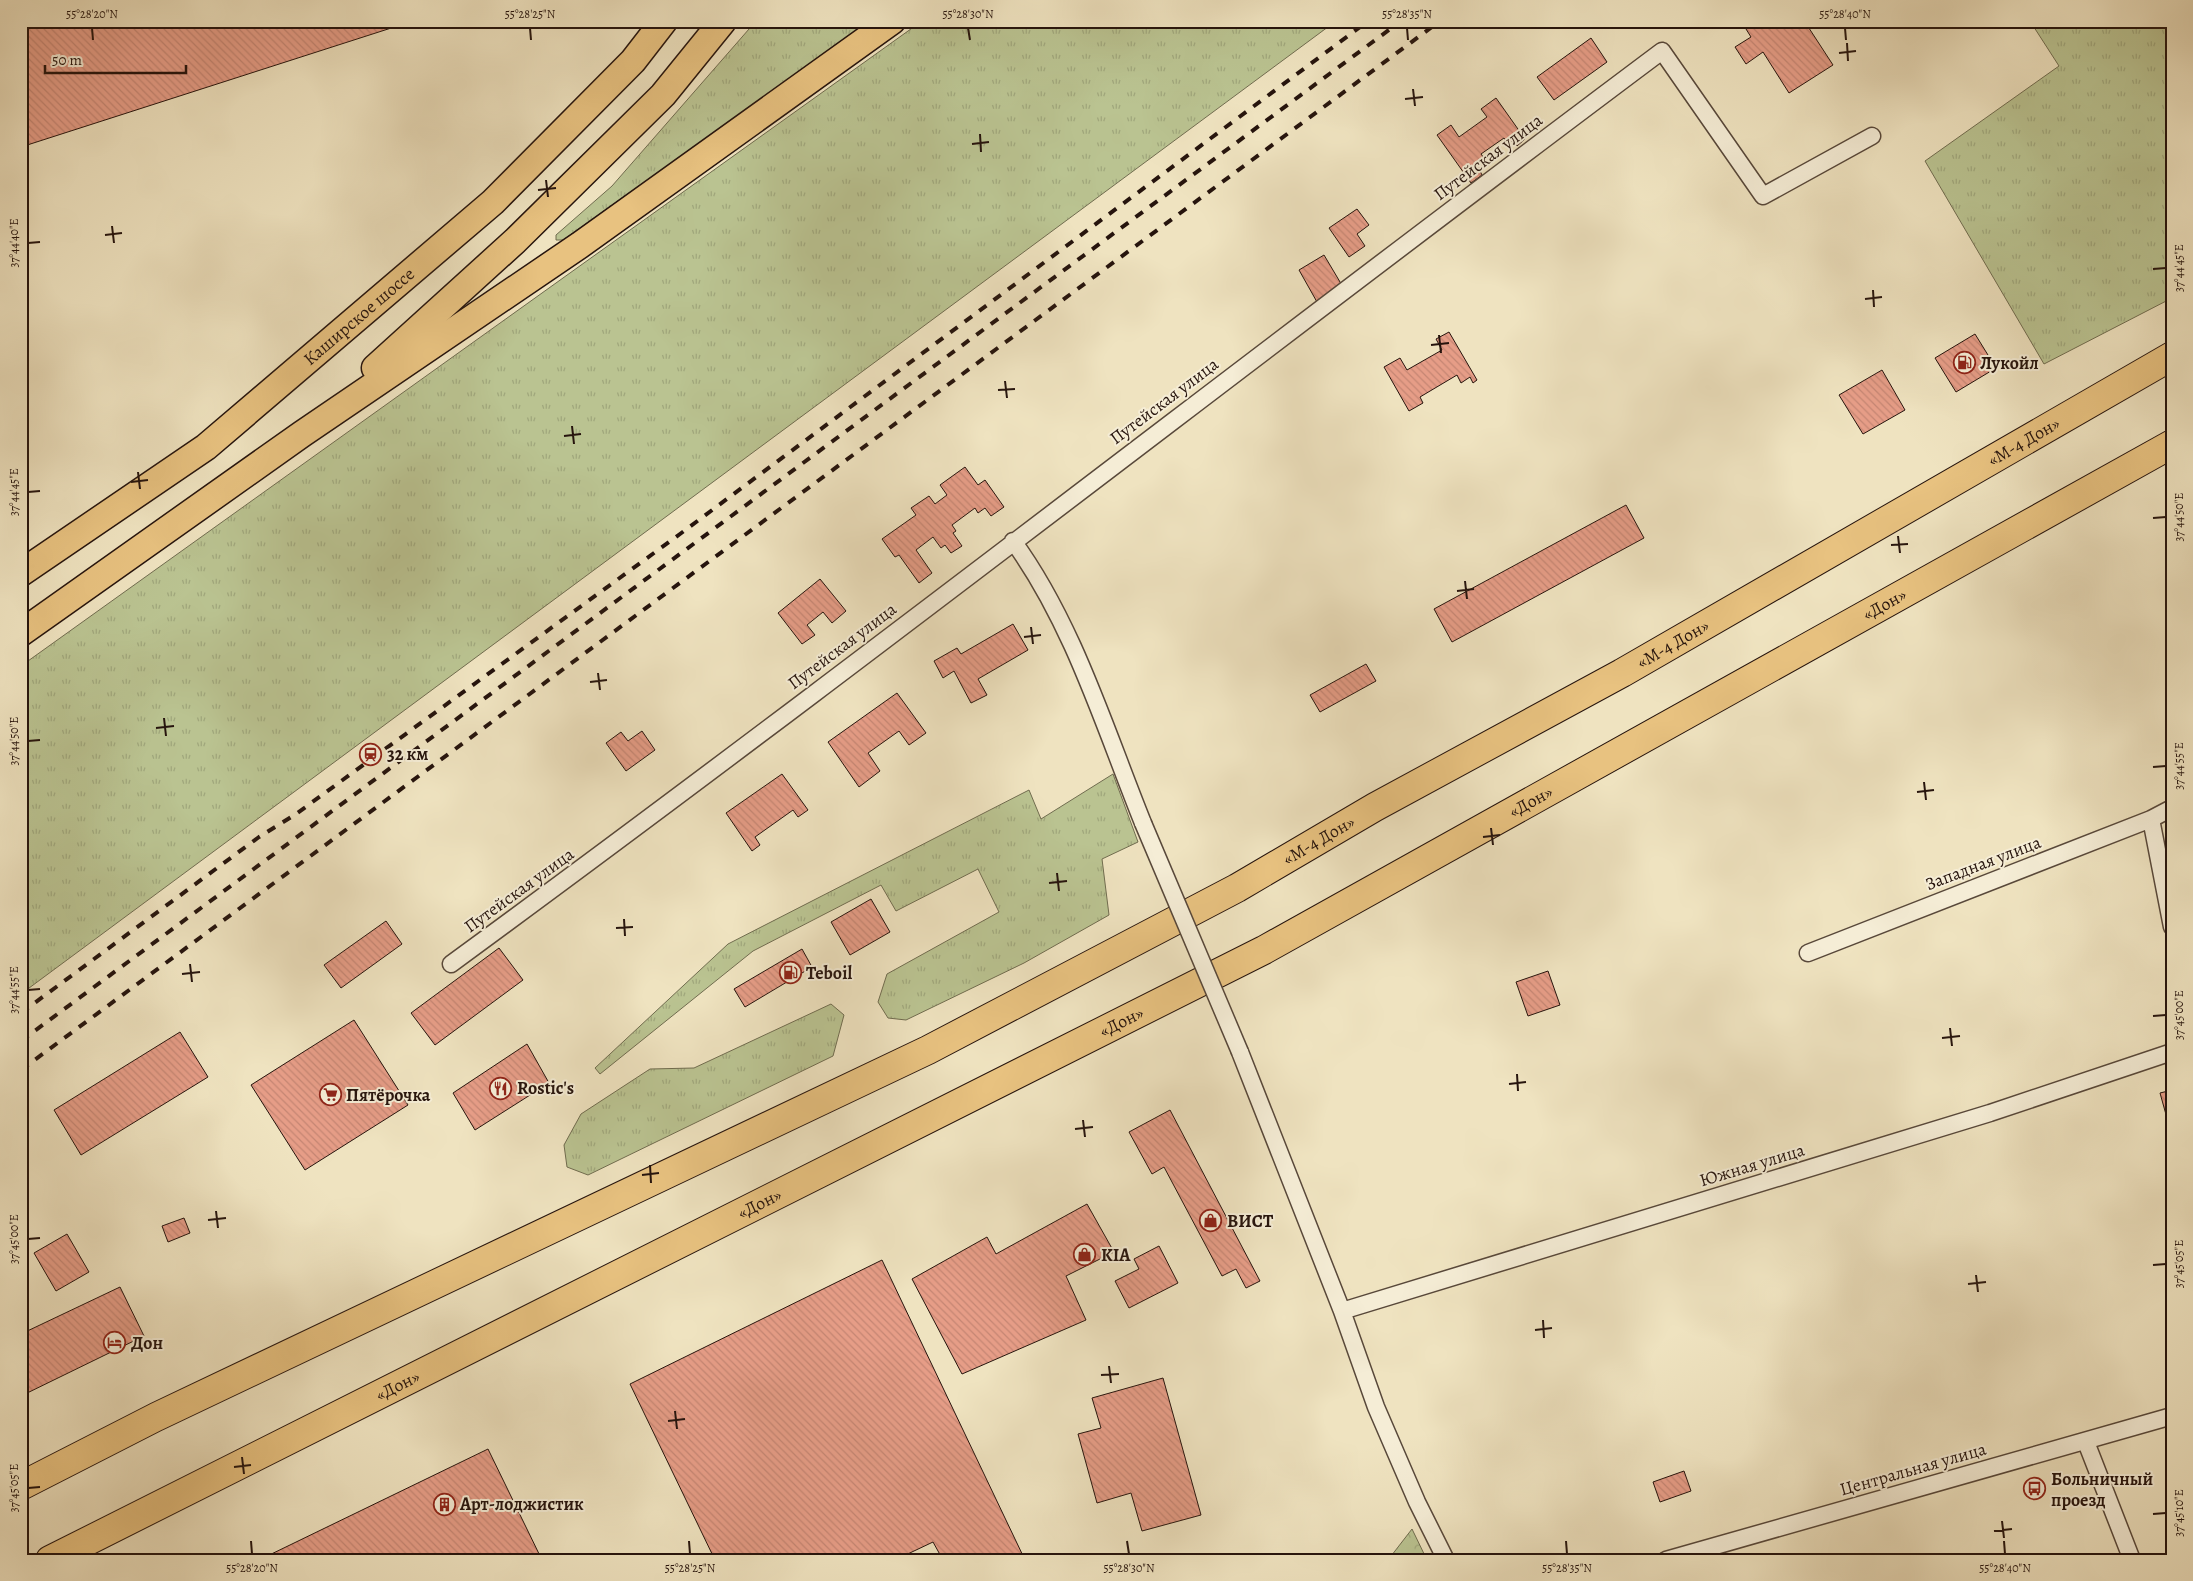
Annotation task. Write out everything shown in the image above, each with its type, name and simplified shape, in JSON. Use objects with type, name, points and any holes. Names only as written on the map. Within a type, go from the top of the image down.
[{"type":"highway","name":"«М-4 Дон»","points":[[21,1486],[156,1417],[928,1050],[1170,924],[1237,888],[1383,803],[1622,673],[2172,356]]},
{"type":"highway","name":"«Дон»","points":[[50,1560],[1264,950],[2172,444]]},
{"type":"main road","name":"Каширское шоссе","points":[[21,574],[206,447],[493,202],[632,61],[664,21]]},
{"type":"main road","points":[[302,434],[522,234],[663,94],[723,21]]},
{"type":"main road","points":[[21,633],[302,434],[580,245],[892,21]]},
{"type":"street","name":"Путейская улица","points":[[451,964],[651,817],[1410,239],[1662,51],[1763,196],[1872,136]]},
{"type":"street","points":[[1013,541],[1031,565],[1072,643],[1143,823],[1240,1052],[1342,1311],[1376,1407],[1417,1502],[1446,1560]]},
{"type":"street","name":"Западная улица","points":[[1808,953],[2151,819],[2172,808]]},
{"type":"street","points":[[2151,819],[2172,927]]},
{"type":"street","name":"Южная улица","points":[[1342,1311],[1990,1113],[2172,1052]]},
{"type":"street","name":"Центральная улица","points":[[1666,1560],[2172,1416]]},
{"type":"street","points":[[2086,1442],[2132,1560]]},
{"type":"green space","points":[[756,21],[871,21],[563,240],[556,240],[556,235],[612,186]]},
{"type":"green space","points":[[922,21],[1336,21],[21,994],[21,666]]},
{"type":"green space","points":[[2030,21],[2172,21],[2172,298],[2044,364],[1925,161],[2059,66]]},
{"type":"green space","points":[[1113,774],[1138,842],[1102,859],[1109,915],[1024,963],[906,1020],[888,1018],[878,1002],[887,974],[999,912],[978,869],[896,911],[881,885],[753,951],[600,1074],[595,1068],[728,944],[1029,790],[1041,819]]},
{"type":"green space","points":[[831,1004],[844,1015],[833,1056],[588,1175],[567,1167],[564,1145],[581,1114],[650,1069],[694,1068]]},
{"type":"green space","points":[[1412,1529],[1427,1560],[1388,1560]]},
{"type":"building","points":[[21,21],[413,21],[21,147]]},
{"type":"building","points":[[1741,21],[1807,21],[1805,22],[1833,65],[1789,93],[1763,52],[1746,64],[1735,47],[1751,37]]},
{"type":"building","points":[[1591,38],[1607,62],[1554,100],[1537,77]]},
{"type":"building","points":[[1496,98],[1525,139],[1517,146],[1513,140],[1508,144],[1504,138],[1481,154],[1489,165],[1480,171],[1482,175],[1471,183],[1437,135],[1451,125],[1459,137],[1487,117],[1481,109]]},
{"type":"building","points":[[1357,209],[1369,225],[1357,234],[1365,246],[1349,257],[1329,228]]},
{"type":"building","points":[[1324,255],[1343,287],[1317,302],[1299,270]]},
{"type":"building","points":[[1449,332],[1477,380],[1473,383],[1470,377],[1461,383],[1457,375],[1420,397],[1423,403],[1409,411],[1384,367],[1400,358],[1407,370],[1442,350],[1436,339]]},
{"type":"building","points":[[1975,334],[1996,368],[1956,392],[1935,358]]},
{"type":"building","points":[[1882,370],[1905,410],[1863,434],[1839,395]]},
{"type":"building","points":[[965,467],[978,485],[985,480],[1004,507],[991,516],[985,508],[978,513],[975,508],[952,525],[956,531],[953,533],[962,546],[951,553],[945,545],[941,548],[933,537],[916,550],[932,573],[919,583],[899,555],[895,557],[882,539],[916,515],[911,508],[929,496],[935,504],[947,495],[940,485]]},
{"type":"building","points":[[1626,505],[1644,538],[1452,642],[1434,609]]},
{"type":"building","points":[[820,579],[846,611],[832,623],[823,612],[807,625],[815,635],[802,644],[778,613]]},
{"type":"building","points":[[1013,624],[1028,650],[978,679],[987,695],[971,703],[954,671],[943,678],[934,661],[957,648],[961,654]]},
{"type":"building","points":[[1366,664],[1376,681],[1320,712],[1310,695]]},
{"type":"building","points":[[897,693],[926,733],[909,745],[899,731],[868,753],[880,771],[859,787],[828,742]]},
{"type":"building","points":[[642,731],[655,750],[626,771],[606,743],[621,732],[628,741]]},
{"type":"building","points":[[782,774],[808,810],[798,817],[793,810],[755,837],[760,845],[752,851],[726,813]]},
{"type":"building","points":[[871,899],[890,932],[850,955],[831,922]]},
{"type":"building","points":[[386,921],[402,944],[341,988],[324,965]]},
{"type":"building","points":[[499,948],[523,980],[435,1045],[411,1013]]},
{"type":"building","points":[[802,949],[812,967],[745,1007],[734,989]]},
{"type":"building","points":[[1548,971],[1560,1005],[1528,1016],[1516,982]]},
{"type":"building","name":"Пятёрочка","points":[[354,1020],[408,1105],[305,1170],[251,1085]]},
{"type":"building","points":[[180,1032],[208,1077],[81,1155],[54,1110]]},
{"type":"building","name":"Rostic's","points":[[527,1044],[549,1083],[475,1130],[453,1093]]},
{"type":"building","points":[[2172,1090],[2172,1129],[2170,1129],[2160,1093]]},
{"type":"building","name":"ВИСТ","points":[[1170,1110],[1260,1281],[1246,1288],[1236,1269],[1222,1276],[1164,1167],[1152,1174],[1129,1132]]},
{"type":"building","points":[[1087,1204],[1114,1252],[1066,1276],[1086,1320],[962,1374],[912,1279],[987,1237],[996,1254]]},
{"type":"building","points":[[184,1218],[190,1233],[168,1242],[162,1226]]},
{"type":"building","points":[[67,1234],[89,1272],[56,1291],[34,1253]]},
{"type":"building","points":[[1159,1246],[1178,1283],[1129,1308],[1115,1281],[1139,1269],[1134,1259]]},
{"type":"building","points":[[882,1260],[1025,1560],[943,1560],[933,1542],[895,1560],[715,1560],[630,1384]]},
{"type":"building","points":[[120,1287],[144,1336],[21,1396],[21,1334]]},
{"type":"building","points":[[1163,1378],[1201,1515],[1142,1531],[1131,1493],[1097,1503],[1078,1434],[1101,1428],[1092,1398]]},
{"type":"building","name":"Арт-лоджистик","points":[[488,1449],[542,1560],[259,1560]]},
{"type":"building","points":[[1684,1471],[1691,1491],[1660,1502],[1653,1482]]},
{"type":"railway","points":[[21,1013],[259,837],[296,814],[680,534],[1368,21]]},
{"type":"railway","points":[[21,1041],[1401,21]]},
{"type":"railway","points":[[21,1070],[1440,21]]},
{"type":"place","name":"Лукойл","points":[[1964,363]]},
{"type":"place","name":"32 км","points":[[371,754]]},
{"type":"place","name":"Teboil","points":[[790,973]]},
{"type":"place","name":"Rostic's","points":[[501,1088]]},
{"type":"place","name":"Пятёрочка","points":[[330,1095]]},
{"type":"place","name":"ВИСТ","points":[[1211,1221]]},
{"type":"place","name":"KIA","points":[[1085,1255]]},
{"type":"place","name":"Дон","points":[[115,1343]]},
{"type":"place","name":"Больничный проезд","points":[[2035,1489]]},
{"type":"place","name":"Арт-лоджистик","points":[[444,1504]]}]
